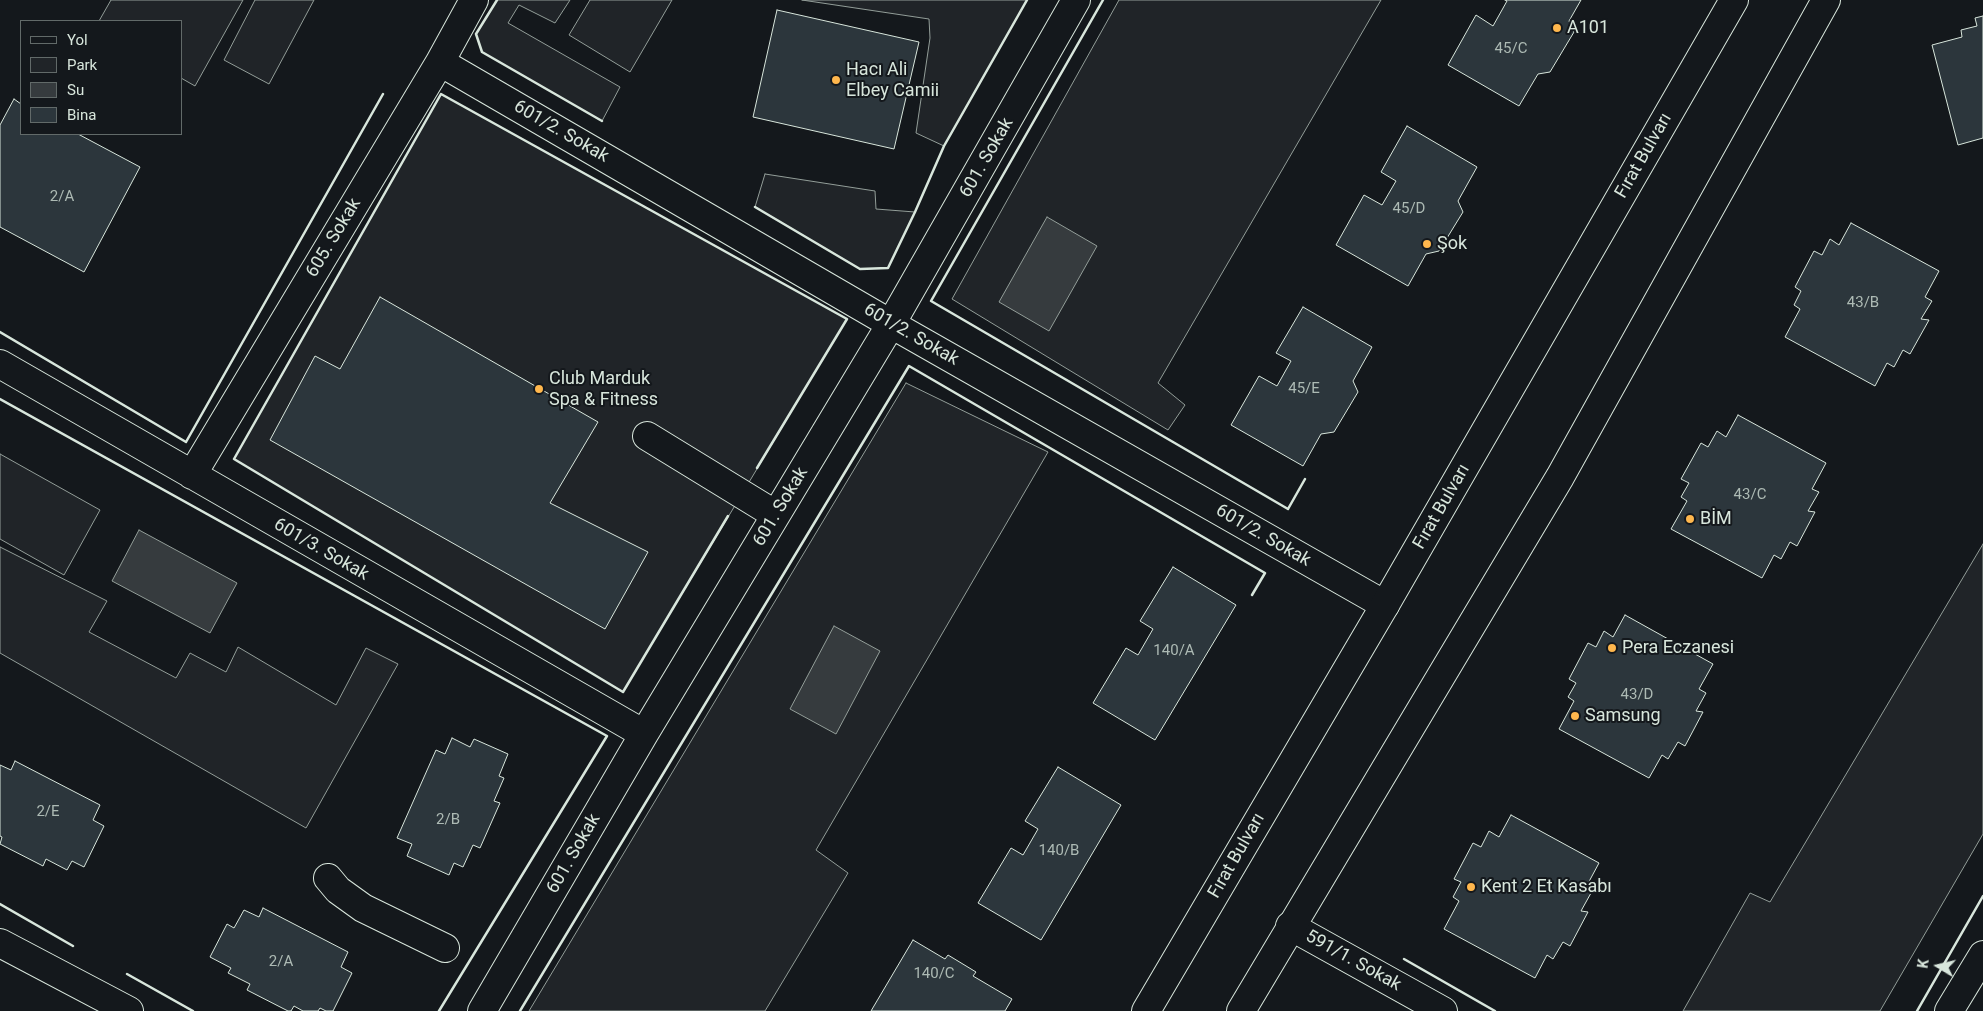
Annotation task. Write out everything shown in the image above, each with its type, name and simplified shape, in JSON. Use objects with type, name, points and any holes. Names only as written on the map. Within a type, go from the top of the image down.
[{"type":"street","name":"605. Sokak","points":[[192,475],[440,62],[474,0]]},
{"type":"street","name":"601. Sokak","points":[[482,1011],[644,734],[891,324],[1076,0]]},
{"type":"street","name":"Fırat Bulvarı","points":[[1146,1011],[1385,605],[1734,0]]},
{"type":"street","points":[[1241,1011],[1290,926],[1560,477],[1826,0]]},
{"type":"street","name":"601/2. Sokak","points":[[440,62],[891,324],[1385,605]]},
{"type":"street","name":"601/3. Sokak","points":[[0,364],[644,734]]},
{"type":"street","points":[[647,436],[776,515]]},
{"type":"street","points":[[328,878],[338,890],[363,908],[445,948]]},
{"type":"street","name":"591/1. Sokak","points":[[1290,926],[1442,1011]]},
{"type":"street","points":[[0,942],[129,1011]]},
{"type":"street","points":[[1949,1011],[1983,955]]},
{"type":"green space","points":[[111,0],[243,0],[195,86],[182,79],[182,20],[100,20]]},
{"type":"green space","points":[[255,0],[314,0],[269,84],[224,60]]},
{"type":"green space","points":[[497,0],[570,0],[555,23],[519,5],[508,23],[620,87],[602,121],[482,52],[476,34]]},
{"type":"green space","points":[[590,0],[672,0],[630,72],[569,35]]},
{"type":"green space","points":[[802,0],[1027,0],[944,146],[916,133],[930,38],[929,19]]},
{"type":"green space","points":[[1119,0],[1381,0],[1158,383],[1185,405],[1168,430],[952,299]]},
{"type":"green space","name":"Club Marduk Spa & Fitness","points":[[441,94],[847,319],[623,692],[234,459]]},
{"type":"green space","points":[[765,174],[875,191],[876,209],[915,212],[888,268],[860,269],[755,207]]},
{"type":"green space","points":[[906,383],[1048,452],[816,850],[848,873],[765,1011],[529,1011]]},
{"type":"green space","points":[[0,454],[100,510],[64,575],[0,539]]},
{"type":"green space","points":[[1983,544],[1983,834],[1880,1011],[1683,1011],[1750,893],[1770,902]]},
{"type":"green space","points":[[0,547],[107,601],[89,632],[176,678],[190,653],[226,672],[238,647],[336,705],[366,648],[398,664],[306,828],[0,653]]},
{"type":"water","points":[[1047,217],[1097,246],[1049,331],[999,302]]},
{"type":"water","points":[[139,530],[237,583],[210,633],[112,581]]},
{"type":"water","points":[[834,626],[880,651],[836,734],[790,709]]},
{"type":"building","points":[[1505,0],[1581,0],[1569,21],[1574,32],[1550,72],[1538,74],[1519,106],[1448,65],[1476,15],[1493,26],[1507,1]]},
{"type":"building","name":"Hacı Ali Elbey Camii","points":[[777,10],[919,42],[894,149],[753,117]]},
{"type":"building","points":[[1983,16],[1983,138],[1958,145],[1932,45],[1962,37],[1961,30],[1977,26],[1975,18]]},
{"type":"building","points":[[14,99],[20,103],[20,135],[80,135],[140,167],[84,272],[0,227],[0,125]]},
{"type":"building","points":[[1407,126],[1477,167],[1458,201],[1463,212],[1439,251],[1426,254],[1408,286],[1336,245],[1364,195],[1382,205],[1396,181],[1381,172]]},
{"type":"building","points":[[1851,223],[1939,271],[1925,297],[1932,301],[1921,319],[1929,320],[1910,354],[1903,350],[1894,367],[1887,363],[1875,386],[1785,337],[1800,309],[1794,305],[1801,291],[1795,287],[1814,251],[1822,255],[1830,239],[1839,245]]},
{"type":"building","points":[[380,297],[598,422],[550,503],[648,552],[605,629],[270,440],[315,356],[340,369]]},
{"type":"building","points":[[1303,307],[1372,347],[1353,381],[1358,392],[1334,432],[1321,434],[1303,466],[1231,425],[1259,376],[1277,386],[1291,361],[1276,353]]},
{"type":"building","points":[[1738,415],[1826,463],[1812,489],[1819,492],[1808,511],[1815,512],[1797,546],[1790,542],[1781,559],[1774,555],[1762,578],[1671,529],[1687,501],[1681,497],[1689,483],[1681,479],[1701,443],[1708,447],[1717,431],[1726,437]]},
{"type":"building","points":[[1173,567],[1236,605],[1155,740],[1093,703],[1126,648],[1138,655],[1153,629],[1140,621]]},
{"type":"building","points":[[1625,615],[1713,664],[1699,689],[1706,693],[1696,711],[1703,712],[1685,746],[1678,742],[1668,759],[1662,755],[1649,778],[1559,729],[1574,701],[1568,697],[1576,683],[1569,679],[1588,643],[1596,647],[1604,631],[1613,637]]},
{"type":"building","points":[[452,738],[470,747],[474,739],[508,754],[499,776],[504,778],[494,801],[500,803],[480,848],[473,845],[463,867],[454,863],[449,875],[407,856],[412,844],[397,838],[436,750],[445,754]]},
{"type":"building","points":[[15,761],[100,805],[93,820],[104,826],[84,867],[72,861],[67,870],[46,859],[43,866],[0,844],[2,837],[0,836],[0,765],[11,770]]},
{"type":"building","points":[[1058,767],[1121,805],[1041,940],[978,903],[1011,848],[1023,855],[1038,829],[1025,821]]},
{"type":"building","points":[[1511,815],[1599,863],[1585,889],[1591,893],[1581,911],[1588,912],[1570,946],[1563,942],[1553,959],[1547,955],[1535,978],[1444,929],[1459,901],[1453,897],[1461,882],[1454,879],[1473,843],[1481,847],[1489,831],[1499,837]]},
{"type":"building","points":[[263,908],[348,952],[341,967],[352,973],[333,1011],[326,1011],[320,1008],[318,1011],[303,1011],[294,1006],[291,1011],[288,1011],[247,990],[250,984],[228,973],[231,968],[210,957],[227,924],[234,928],[244,910],[259,917]]},
{"type":"building","points":[[913,940],[945,959],[948,955],[976,972],[973,976],[1012,999],[1005,1011],[871,1011]]},
{"type":"wall","points":[[497,0],[476,34],[482,52],[602,121]]},
{"type":"wall","points":[[755,207],[860,269],[888,268],[944,146],[1027,0]]},
{"type":"wall","points":[[1103,0],[931,301],[1288,509],[1305,479]]},
{"type":"wall","points":[[0,332],[186,442],[383,94]]},
{"type":"wall","points":[[728,516],[623,692],[234,459],[441,94],[847,319],[757,468]]},
{"type":"wall","points":[[520,1011],[909,366],[1265,573],[1252,595]]},
{"type":"wall","points":[[0,399],[607,736],[439,1011]]},
{"type":"wall","points":[[1917,1011],[1983,896]]},
{"type":"wall","points":[[0,904],[73,946]]},
{"type":"wall","points":[[1404,959],[1495,1011]]},
{"type":"wall","points":[[127,974],[193,1011]]},
{"type":"place","name":"A101","points":[[1557,28]]},
{"type":"place","name":"Hacı Ali Elbey Camii","points":[[836,80]]},
{"type":"place","name":"Şok","points":[[1427,244]]},
{"type":"place","name":"Club Marduk Spa & Fitness","points":[[539,389]]},
{"type":"place","name":"BİM","points":[[1690,519]]},
{"type":"place","name":"Pera Eczanesi","points":[[1612,648]]},
{"type":"place","name":"Samsung","points":[[1575,716]]},
{"type":"place","name":"Kent 2 Et Kasabı","points":[[1471,887]]}]
